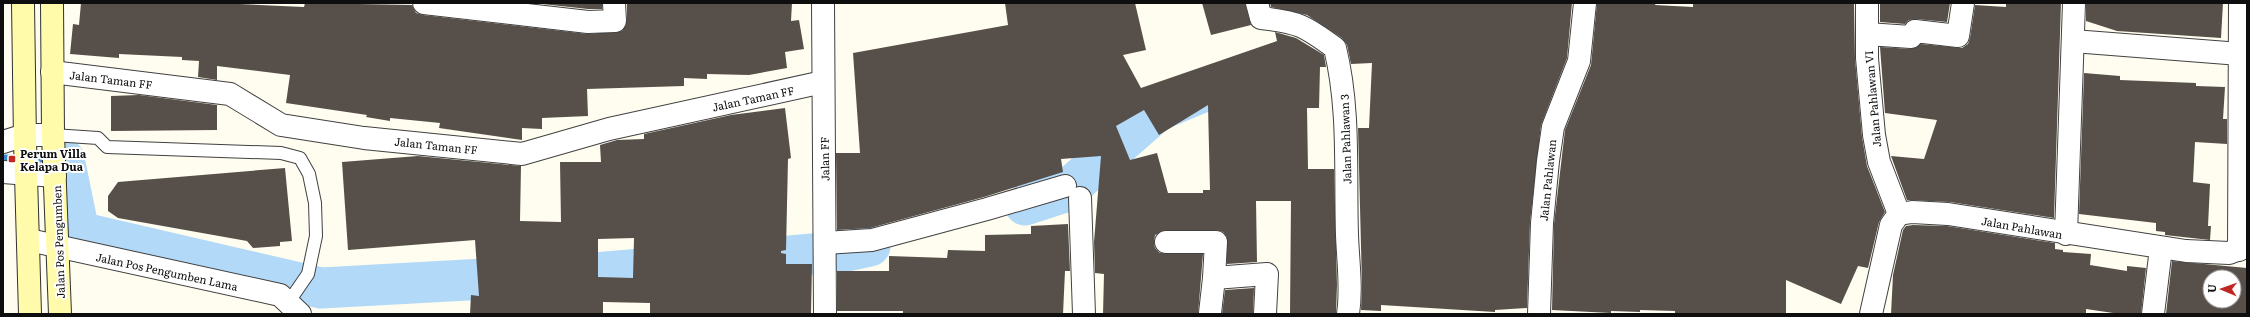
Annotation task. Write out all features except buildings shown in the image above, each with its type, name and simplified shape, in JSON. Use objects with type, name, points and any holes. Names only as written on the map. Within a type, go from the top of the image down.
[{"type":"main road","points":[[23,3],[30,314]]},
{"type":"main road","name":"Jalan Pos Pengumben","points":[[52,3],[53,138],[59,248],[60,314]]},
{"type":"street","points":[[424,3],[510,7],[588,22],[615,20],[614,3]]},
{"type":"street","name":"Jalan FF","points":[[823,3],[825,314]]},
{"type":"street","name":"Jalan Pahlawan","points":[[1539,314],[1542,223],[1548,161],[1554,126],[1579,61],[1585,3]]},
{"type":"street","name":"Jalan Pahlawan VI","points":[[1868,3],[1867,34],[1874,135],[1879,162],[1899,214]]},
{"type":"street","points":[[1867,34],[1911,37],[1915,31],[1958,36],[1963,3]]},
{"type":"street","points":[[2066,234],[2074,3]]},
{"type":"street","points":[[2240,3],[2243,248]]},
{"type":"street","name":"Jalan Pahlawan 3","points":[[1259,10],[1306,26],[1336,48],[1342,77],[1347,169],[1347,235],[1351,297],[1348,314]]},
{"type":"street","points":[[2073,41],[2240,54]]},
{"type":"street","name":"Jalan Taman FF","points":[[52,72],[230,94],[281,125],[364,138],[522,154],[609,129],[823,82]]},
{"type":"street","points":[[3,142],[25,138],[53,138]]},
{"type":"street","points":[[3,172],[27,169],[55,170]]},
{"type":"street","points":[[825,253],[987,209],[1072,192],[1084,314]]},
{"type":"street","name":"Jalan Pahlawan","points":[[1899,214],[1912,212],[1948,214],[2161,248],[2229,253],[2243,248]]},
{"type":"street","points":[[1871,314],[1891,225],[1899,214]]},
{"type":"street","name":"Jalan Pos Pengumben Lama","points":[[29,240],[59,248],[280,295],[295,302]]},
{"type":"street","points":[[1166,242],[1216,242],[1210,313]]},
{"type":"street","points":[[2153,314],[2161,248]]},
{"type":"street","points":[[1214,278],[1266,274],[1266,314]]},
{"type":"lane","points":[[53,138],[98,138],[107,147],[281,153],[300,158],[309,174],[316,203],[316,236],[308,274],[295,302]]},
{"type":"waterway","points":[[1025,205],[1065,192],[1157,111],[1200,93]]},
{"type":"waterway","points":[[3,158],[52,159]]},
{"type":"waterway","points":[[64,159],[79,232],[321,288],[595,273],[847,251],[870,246]]},
{"type":"place","name":"Perum Villa Kelapa Dua","points":[[12,159]]}]
